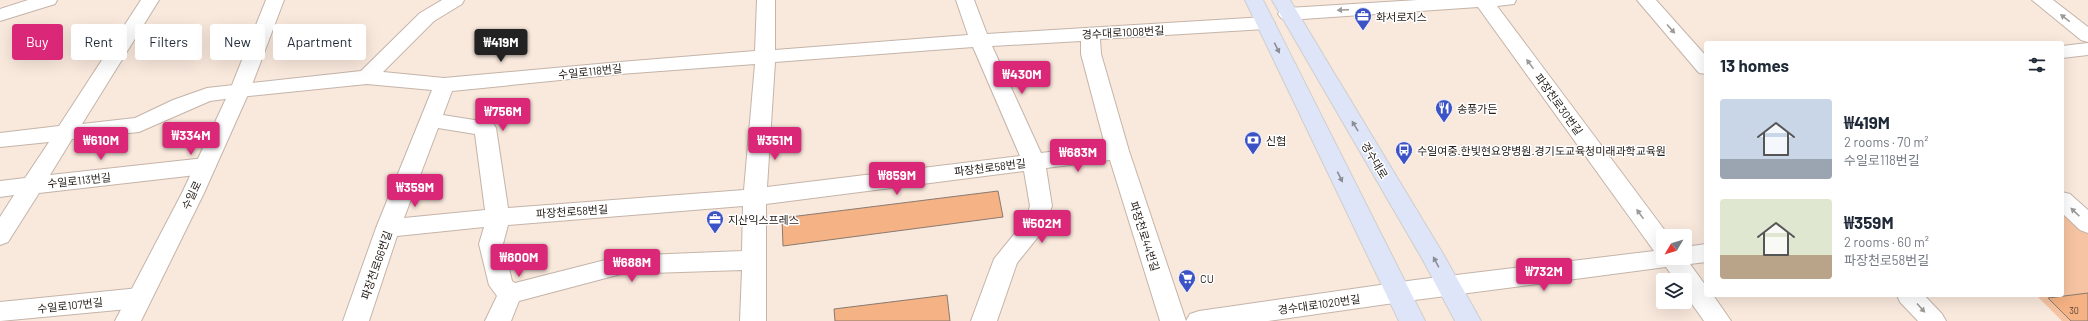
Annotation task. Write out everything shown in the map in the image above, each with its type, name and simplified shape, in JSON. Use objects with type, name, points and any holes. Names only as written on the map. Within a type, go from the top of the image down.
[{"type":"main road","points":[[1254,0],[1406,291],[1412,321]]},
{"type":"main road","name":"경수대로","points":[[1282,4],[1430,251],[1468,321]]},
{"type":"street","points":[[0,15],[48,0]]},
{"type":"street","points":[[0,236],[150,0]]},
{"type":"street","name":"수일로","points":[[128,321],[205,166],[240,90],[275,0]]},
{"type":"street","points":[[367,77],[427,17],[455,0]]},
{"type":"street","points":[[753,321],[755,197],[765,58],[766,0]]},
{"type":"street","points":[[965,0],[980,41],[1034,162],[1041,206],[1034,226],[1006,259],[985,314],[984,321]]},
{"type":"street","points":[[1282,4],[1484,2],[1507,0]]},
{"type":"street","points":[[1646,0],[1704,66]]},
{"type":"street","points":[[2041,0],[2088,36]]},
{"type":"street","name":"파장천로30번길","points":[[1484,2],[1656,236]]},
{"type":"street","name":"경수대로1008번길","points":[[765,58],[980,41],[1266,23]]},
{"type":"street","name":"파장천로44번길","points":[[1090,34],[1091,54],[1118,151],[1173,321]]},
{"type":"street","points":[[2064,52],[2088,49]]},
{"type":"street","name":"수일로118번길","points":[[0,140],[139,125],[180,105],[207,95],[240,90],[367,77],[444,85],[620,68],[765,58]]},
{"type":"street","name":"파장천로66번길","points":[[356,321],[388,228],[444,85]]},
{"type":"street","points":[[430,120],[485,128],[498,216],[491,244],[501,285],[510,294]]},
{"type":"street","points":[[1034,162],[1118,151]]},
{"type":"street","name":"파장천로58번길","points":[[388,228],[498,216],[755,197],[1034,162]]},
{"type":"street","name":"수일로113번길","points":[[0,189],[205,166]]},
{"type":"street","points":[[2064,202],[2088,224]]},
{"type":"street","points":[[1692,255],[1704,253]]},
{"type":"street","points":[[510,294],[621,265],[753,260]]},
{"type":"street","name":"경수대로1020번길","points":[[1199,321],[1406,291],[1656,260]]},
{"type":"street","points":[[1677,265],[1718,321]]},
{"type":"street","points":[[498,321],[510,294]]},
{"type":"street","points":[[1912,297],[1933,321]]},
{"type":"street","name":"수일로107번길","points":[[0,312],[139,298]]},
{"type":"shaded area","points":[[2064,209],[2088,231],[2088,321],[2062,321],[2038,297],[2064,297]]},
{"type":"building","points":[[998,191],[1003,217],[783,246],[782,218]]},
{"type":"building","points":[[2088,293],[2088,321],[2071,321],[2048,298]]},
{"type":"building","points":[[947,295],[950,321],[835,321],[834,309]]},
{"type":"place","name":"화서로지스","points":[[1363,31]]},
{"type":"place","name":"송풍가든","points":[[1444,123]]},
{"type":"place","name":"신협","points":[[1253,155]]},
{"type":"place","name":"수일여중.한빛현요양병원.경기도교육청미래과학교육원","points":[[1404,165]]},
{"type":"place","name":"지산익스프레스","points":[[715,234]]},
{"type":"place","name":"CU","points":[[1187,293]]}]
